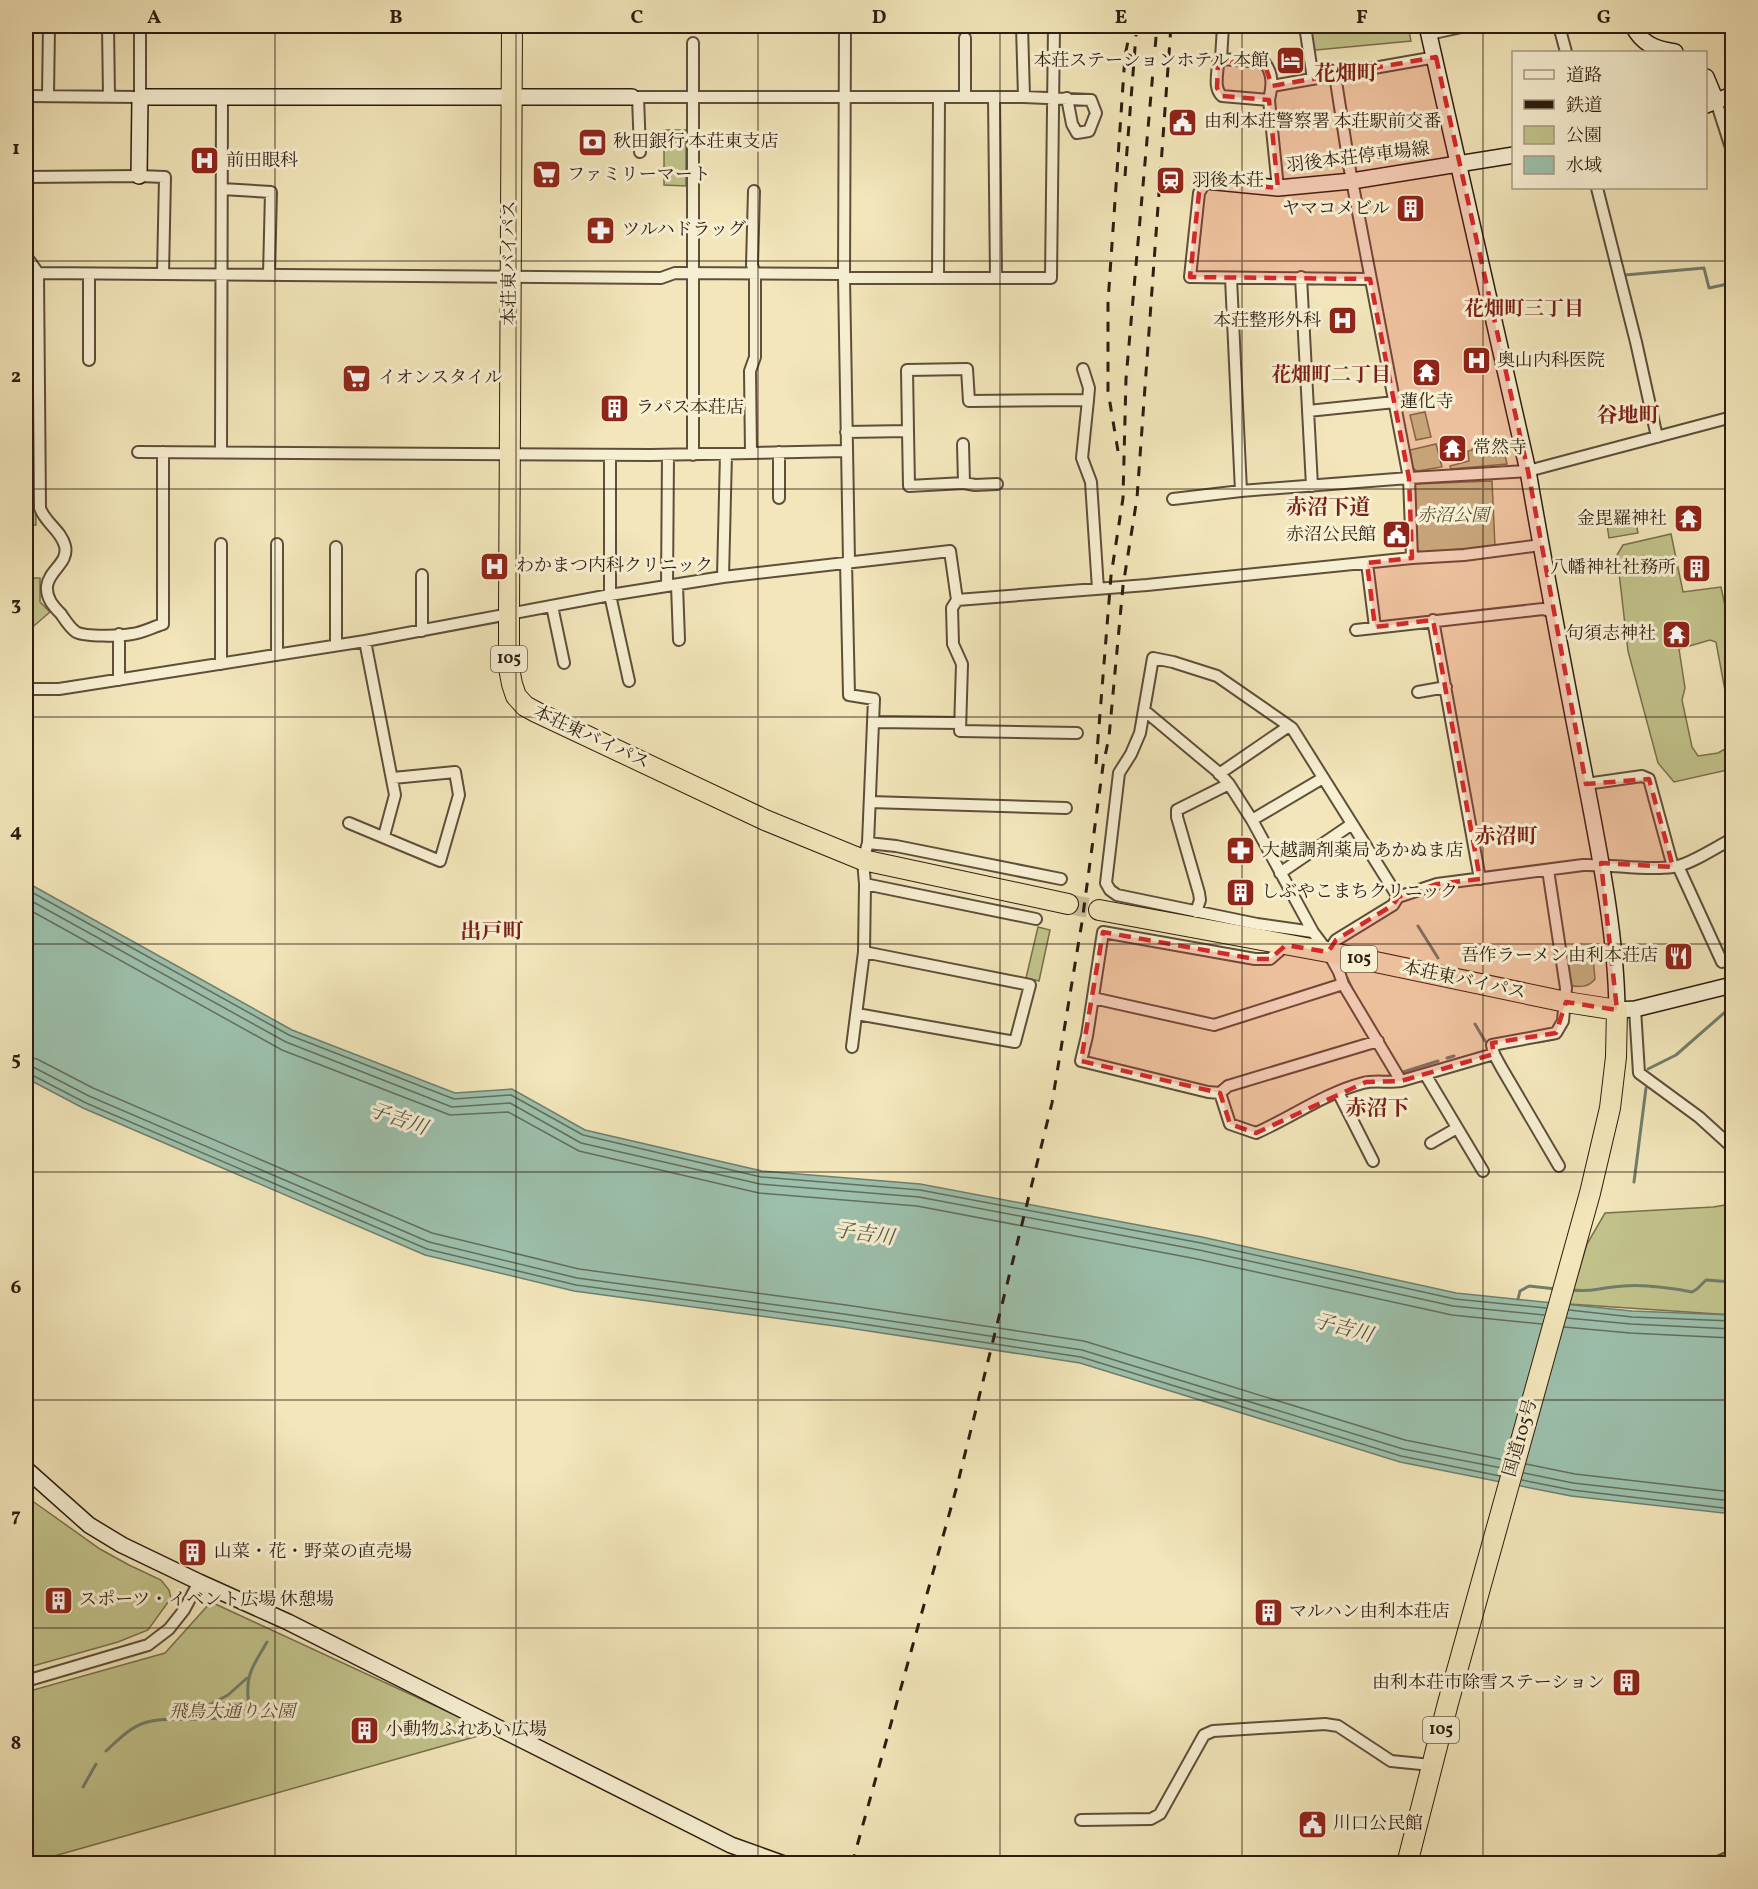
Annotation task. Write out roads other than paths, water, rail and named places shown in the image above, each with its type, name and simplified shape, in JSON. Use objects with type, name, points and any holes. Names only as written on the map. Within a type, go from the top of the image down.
[{"type":"highway","name":"本荘東バイパス","points":[[512,26],[509,668],[516,696],[525,706],[765,820],[866,851],[1068,904]]},
{"type":"highway","name":"本荘東バイパス","points":[[1100,910],[1328,952],[1566,1002],[1626,1010]]},
{"type":"highway","name":"国道105号","points":[[1407,1863],[1431,1765],[1590,1193],[1610,1108],[1616,1057],[1626,1010]]},
{"type":"street","points":[[48,96],[49,26]]},
{"type":"street","points":[[108,26],[109,97]]},
{"type":"street","points":[[139,176],[140,26]]},
{"type":"street","points":[[845,26],[844,276],[849,695],[874,699],[866,851],[864,952],[852,1047]]},
{"type":"street","points":[[1022,26],[1024,98]]},
{"type":"street","points":[[38,273],[661,278],[675,273],[693,273],[1051,278],[1055,98],[1054,26]]},
{"type":"street","points":[[1223,26],[1216,88],[1222,96],[1269,100]]},
{"type":"street","points":[[1305,26],[1313,79]]},
{"type":"street","points":[[1466,26],[1428,30],[1436,57],[1528,471],[1602,864],[1617,978],[1639,1073],[1699,1117],[1732,1148]]},
{"type":"street","points":[[1559,26],[1566,51]]},
{"type":"street","points":[[1634,26],[1637,34],[1646,44],[1656,49],[1669,51]]},
{"type":"street","points":[[965,38],[965,98]]},
{"type":"street","points":[[693,43],[693,454]]},
{"type":"street","points":[[1272,86],[1436,57]]},
{"type":"street","points":[[1221,59],[1264,62],[1270,74],[1272,86],[1269,100],[1278,188]]},
{"type":"street","points":[[1335,75],[1352,181],[1409,478],[1412,558]]},
{"type":"street","points":[[1707,82],[1711,103],[1732,151]]},
{"type":"street","points":[[1711,103],[1732,95]]},
{"type":"street","points":[[26,96],[1066,98]]},
{"type":"street","points":[[221,452],[222,96]]},
{"type":"street","points":[[635,97],[640,152]]},
{"type":"street","points":[[938,278],[939,98]]},
{"type":"street","points":[[994,98],[996,278]]},
{"type":"street","name":"羽後本荘停車場線","points":[[1206,181],[1278,188],[1352,181],[1512,155]]},
{"type":"street","points":[[26,177],[165,177],[163,274]]},
{"type":"street","points":[[1206,181],[1199,193],[1190,277],[1370,279]]},
{"type":"street","points":[[222,189],[271,192],[269,275]]},
{"type":"street","points":[[1597,189],[1636,342],[1657,437]]},
{"type":"street","points":[[751,453],[750,371],[755,357],[755,274],[752,265],[754,191]]},
{"type":"street","points":[[26,256],[38,273],[40,508],[43,517],[59,533],[65,544],[66,554],[50,576],[47,593],[51,604],[76,632],[86,635],[132,634],[163,624],[163,452]]},
{"type":"street","points":[[89,274],[89,360]]},
{"type":"street","points":[[1301,277],[1312,486]]},
{"type":"street","points":[[1231,278],[1241,492]]},
{"type":"street","points":[[997,484],[909,486],[907,369],[967,369],[969,401],[1088,400]]},
{"type":"street","points":[[1083,369],[1089,388],[1082,458],[1091,482],[1098,589]]},
{"type":"street","points":[[1308,411],[1395,402]]},
{"type":"street","points":[[1173,499],[1409,478],[1528,471],[1732,417]]},
{"type":"street","points":[[846,432],[908,431]]},
{"type":"street","points":[[963,444],[964,483]]},
{"type":"street","points":[[138,452],[668,455],[846,451]]},
{"type":"street","points":[[779,453],[779,498]]},
{"type":"street","points":[[723,577],[726,454]]},
{"type":"street","points":[[610,455],[610,595],[629,681]]},
{"type":"street","points":[[668,455],[672,585],[679,640]]},
{"type":"street","points":[[221,544],[221,664]]},
{"type":"street","points":[[277,544],[277,655]]},
{"type":"street","points":[[957,600],[1464,555],[1541,545]]},
{"type":"street","points":[[336,547],[336,645]]},
{"type":"street","points":[[26,689],[59,689],[365,641],[610,595],[723,577],[950,551],[957,600],[952,608],[953,644],[962,664],[960,730],[1077,734]]},
{"type":"street","points":[[1367,563],[1375,627]]},
{"type":"street","points":[[422,575],[422,631]]},
{"type":"street","points":[[552,606],[564,663]]},
{"type":"street","points":[[1356,630],[1543,609],[1553,612]]},
{"type":"street","points":[[1433,620],[1480,879]]},
{"type":"street","points":[[119,634],[119,680]]},
{"type":"street","points":[[365,641],[395,795],[384,836]]},
{"type":"street","points":[[1313,932],[1196,912],[1117,895],[1110,890],[1106,883],[1119,773],[1140,733],[1153,658],[1217,676],[1289,726],[1398,897]]},
{"type":"street","points":[[1418,692],[1446,687]]},
{"type":"street","points":[[1145,711],[1229,784],[1252,820],[1313,932],[1328,952],[1343,984],[1401,1081]]},
{"type":"street","points":[[873,722],[960,723]]},
{"type":"street","points":[[1219,774],[1289,726]]},
{"type":"street","points":[[349,822],[440,861],[459,795],[455,771],[393,778]]},
{"type":"street","points":[[1586,784],[1642,776],[1649,779],[1675,867],[1722,962]]},
{"type":"street","points":[[1252,820],[1323,778]]},
{"type":"street","points":[[1196,912],[1200,900],[1199,893],[1177,817],[1178,810],[1229,784]]},
{"type":"street","points":[[870,802],[1066,808]]},
{"type":"street","points":[[1280,873],[1352,825]]},
{"type":"street","points":[[1328,952],[1336,940],[1393,905],[1398,897],[1437,884],[1602,864],[1627,867],[1675,867],[1732,839]]},
{"type":"street","points":[[866,851],[896,846],[1061,879]]},
{"type":"street","points":[[1548,870],[1566,988],[1563,1021],[1556,1033],[1492,1045],[1494,1054],[1559,1166]]},
{"type":"street","points":[[865,884],[1036,919]]},
{"type":"street","points":[[1286,945],[1270,958],[1255,959],[1103,932],[1088,1036],[1081,1061],[1220,1093],[1228,1086],[1378,1041]]},
{"type":"street","points":[[857,1014],[1016,1042],[1030,984],[864,952]]},
{"type":"street","points":[[1093,998],[1214,1024],[1343,984]]},
{"type":"street","points":[[1626,1010],[1732,985]]},
{"type":"street","points":[[1220,1093],[1230,1124],[1256,1133],[1338,1092],[1366,1082],[1401,1081],[1494,1054]]},
{"type":"street","points":[[1425,1074],[1483,1172]]},
{"type":"street","points":[[1338,1092],[1373,1161]]},
{"type":"street","points":[[1431,1143],[1457,1128]]},
{"type":"street","points":[[26,1468],[89,1525],[122,1545],[288,1622],[731,1845],[781,1863]]},
{"type":"street","points":[[26,1681],[147,1645],[169,1629],[184,1610],[199,1582]]},
{"type":"street","points":[[1081,1821],[1151,1819],[1160,1814],[1204,1735],[1213,1731],[1325,1724],[1338,1726],[1391,1761],[1431,1765]]},
{"type":"street","points":[[1713,1863],[1732,1856]]},
{"type":"water","name":"子吉川","points":[[26,882],[292,1030],[455,1093],[512,1089],[585,1130],[762,1171],[920,1184],[1202,1237],[1456,1293],[1632,1311],[1732,1315],[1732,1514],[1571,1496],[1400,1462],[1080,1363],[842,1327],[574,1291],[425,1255],[83,1108],[26,1078]]},
{"type":"waterway","points":[[1625,275],[1704,268],[1709,288],[1732,283]]},
{"type":"waterway","points":[[1418,926],[1438,958]]},
{"type":"waterway","points":[[1347,978],[1354,993]]},
{"type":"waterway","points":[[1648,1069],[1676,1055],[1732,1006]]},
{"type":"waterway","points":[[1475,1024],[1485,1041]]},
{"type":"waterway","points":[[1538,1042],[1554,1039]]},
{"type":"waterway","points":[[1447,1058],[1454,1056]]},
{"type":"waterway","points":[[1400,1073],[1438,1061]]},
{"type":"waterway","points":[[1634,1182],[1646,1088]]},
{"type":"waterway","points":[[1572,1290],[1643,1286],[1692,1292],[1706,1280],[1732,1282]]},
{"type":"waterway","points":[[1518,1299],[1520,1291],[1529,1286],[1556,1289]]},
{"type":"waterway","points":[[106,1751],[128,1731],[144,1723],[170,1719],[213,1719],[239,1712],[249,1705],[249,1679],[267,1642]]},
{"type":"waterway","points":[[179,1719],[228,1695],[247,1678]]},
{"type":"waterway","points":[[83,1787],[96,1764]]},
{"type":"tunnel","points":[[1068,904],[1099,910]]},
{"type":"railway","points":[[1118,451],[1108,391],[1108,302],[1125,56],[1131,26]]},
{"type":"railway","points":[[1096,764],[1111,576],[1123,498],[1126,379],[1157,26]]},
{"type":"railway","points":[[852,1864],[957,1486],[1052,1103],[1109,737],[1123,586],[1137,498],[1171,26]]},
{"type":"railway","points":[[1125,176],[1136,35]]},
{"type":"place","name":"本荘ステーションホテル 本館","points":[[1290,61]]},
{"type":"place","name":"由利本荘警察署 本荘駅前交番","points":[[1183,122]]},
{"type":"place","name":"秋田銀行 本荘東支店","points":[[592,142]]},
{"type":"place","name":"前田眼科","points":[[205,161]]},
{"type":"place","name":"ファミリーマート","points":[[546,175]]},
{"type":"place","name":"羽後本荘","points":[[1171,181]]},
{"type":"place","name":"ヤマコメビル","points":[[1411,209]]},
{"type":"place","name":"ツルハドラッグ","points":[[601,230]]},
{"type":"place","name":"本荘整形外科","points":[[1342,321]]},
{"type":"place","name":"奥山内科医院","points":[[1476,361]]},
{"type":"place","name":"蓮化寺","points":[[1427,373]]},
{"type":"place","name":"イオンスタイル","points":[[357,378]]},
{"type":"place","name":"ラパス本荘店","points":[[615,408]]},
{"type":"place","name":"常然寺","points":[[1452,448]]},
{"type":"place","name":"金毘羅神社","points":[[1688,519]]},
{"type":"place","name":"赤沼公民館","points":[[1397,535]]},
{"type":"place","name":"わかまつ内科クリニック","points":[[495,566]]},
{"type":"place","name":"八幡神社社務所","points":[[1697,568]]},
{"type":"place","name":"句須志神社","points":[[1677,634]]},
{"type":"place","name":"大越調剤薬局 あかぬま店","points":[[1241,851]]},
{"type":"place","name":"しぶやこまちクリニック","points":[[1240,892]]},
{"type":"place","name":"吾作ラーメン由利本荘店","points":[[1679,956]]},
{"type":"place","name":"山菜・花・野菜の直売場","points":[[193,1552]]},
{"type":"place","name":"スポーツ・イベント広場 休憩場","points":[[58,1600]]},
{"type":"place","name":"マルハン由利本荘店","points":[[1268,1612]]},
{"type":"place","name":"由利本荘市除雪ステーション","points":[[1626,1683]]},
{"type":"place","name":"小動物ふれあい広場","points":[[364,1730]]},
{"type":"place","name":"川口公民館","points":[[1312,1824]]},
{"type":"district","name":"花畑町","points":[[1346,74]]},
{"type":"district","name":"花畑町三丁目","points":[[1524,310]]},
{"type":"district","name":"花畑町二丁目","points":[[1331,376]]},
{"type":"district","name":"谷地町","points":[[1628,416]]},
{"type":"district","name":"赤沼下道","points":[[1328,508]]},
{"type":"district","name":"赤沼町","points":[[1506,837]]},
{"type":"district","name":"出戸町","points":[[492,932]]},
{"type":"district","name":"赤沼下","points":[[1377,1109]]},
{"type":"park label","name":"赤沼公園","points":[[1453,516]]},
{"type":"park label","name":"飛鳥大通り公園","points":[[232,1712]]}]
